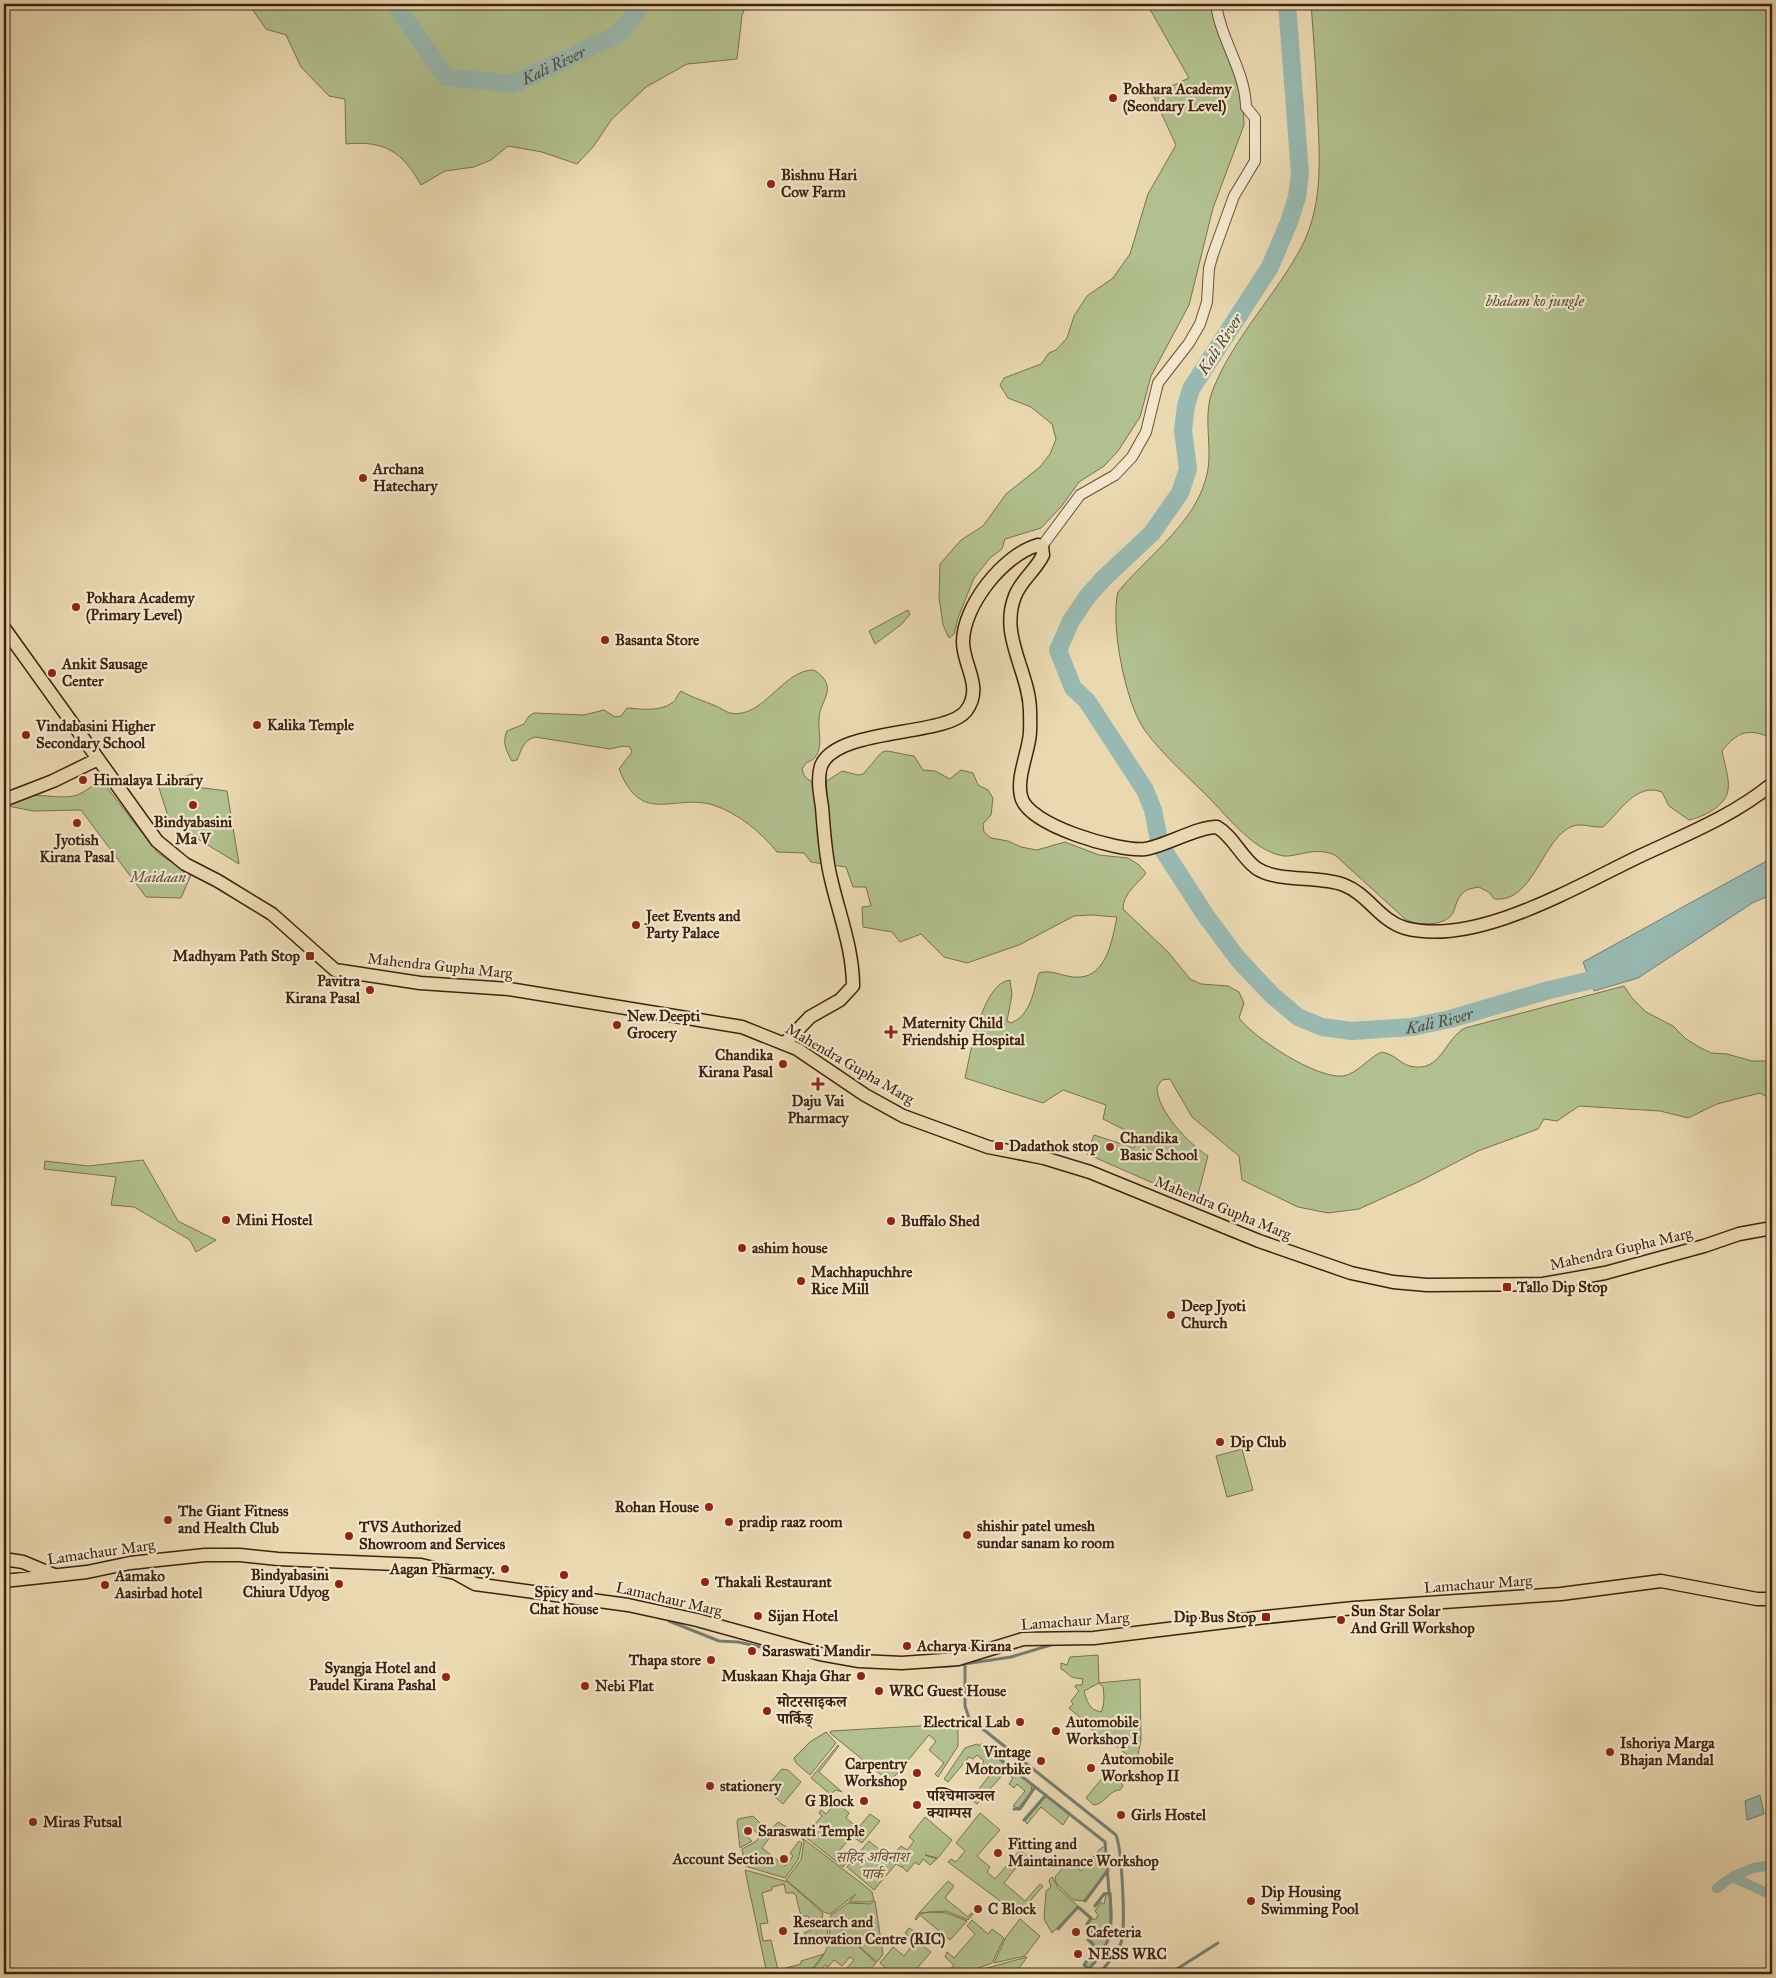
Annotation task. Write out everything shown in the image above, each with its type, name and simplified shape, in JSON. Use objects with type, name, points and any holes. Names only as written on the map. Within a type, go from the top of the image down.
[{"type":"main road","points":[[784,1044],[810,1017],[840,1000],[853,986],[847,939],[826,858],[820,773],[822,765],[828,757],[842,748],[906,729],[948,721],[966,711],[971,702],[974,689],[972,673],[964,653],[963,634],[969,613],[978,597],[1002,568],[1024,551],[1038,545],[1042,546],[1044,551],[1040,560],[1020,586],[1012,608],[1011,635],[1030,704],[1030,739],[1020,790],[1021,798],[1038,817],[1075,834],[1130,848],[1155,846],[1214,827],[1220,829],[1248,861],[1264,872],[1334,882],[1356,890],[1390,921],[1404,928],[1451,930],[1473,926],[1530,908],[1694,831],[1751,800],[1772,784]]},
{"type":"main road","name":"Mahendra Gupha Marg","points":[[4,628],[157,841],[185,864],[218,881],[272,914],[335,970],[420,983],[509,989],[679,1015],[742,1027],[797,1049],[865,1095],[912,1119],[988,1147],[1044,1158],[1090,1172],[1259,1241],[1351,1273],[1392,1282],[1427,1285],[1543,1284],[1605,1273],[1704,1246],[1740,1234],[1772,1228]]},
{"type":"main road","points":[[4,800],[53,781],[98,759]]},
{"type":"main road","name":"Lamachaur Marg","points":[[4,1581],[56,1576],[130,1563],[205,1555],[240,1555],[278,1559],[421,1565],[456,1573],[475,1584],[628,1605],[698,1620],[820,1654],[859,1661],[902,1663],[958,1659],[1023,1639],[1094,1638],[1285,1615],[1561,1594],[1651,1582],[1681,1584],[1757,1599],[1772,1599]]},
{"type":"main road","points":[[4,1558],[23,1562],[56,1576]]},
{"type":"street","points":[[1042,546],[1071,504],[1091,487],[1115,476],[1140,445],[1146,432],[1158,383],[1189,343],[1200,324],[1207,302],[1213,254],[1234,196],[1255,161],[1255,118],[1246,107],[1245,90],[1224,40],[1216,4]]},
{"type":"green space","points":[[243,4],[747,4],[742,15],[737,59],[687,64],[646,87],[612,119],[593,147],[577,164],[542,152],[508,146],[491,160],[474,167],[445,171],[421,185],[407,164],[391,151],[371,144],[346,144],[345,99],[329,96],[301,67],[286,35],[266,29],[252,9]]},
{"type":"green space","points":[[1147,4],[1213,4],[1235,69],[1243,106],[1244,125],[1213,208],[1189,305],[1151,376],[1140,417],[1118,451],[1104,466],[1079,482],[1061,507],[1041,528],[1005,539],[1002,549],[990,558],[974,578],[958,618],[954,634],[949,638],[943,625],[939,597],[940,564],[961,540],[983,526],[1006,494],[1040,467],[1050,454],[1056,439],[1052,424],[1031,407],[1008,398],[1000,385],[1004,378],[1041,364],[1049,353],[1056,350],[1067,338],[1074,316],[1087,296],[1113,278],[1130,254],[1148,194],[1176,145],[1153,95],[1189,78]]},
{"type":"green space","name":"bhalam ko jungle","points":[[1311,4],[1772,4],[1772,738],[1756,733],[1744,733],[1733,739],[1722,751],[1728,790],[1723,801],[1713,810],[1689,820],[1669,806],[1662,792],[1644,791],[1629,800],[1603,827],[1577,825],[1562,832],[1528,881],[1519,891],[1508,898],[1494,899],[1490,893],[1479,887],[1469,889],[1460,896],[1449,918],[1430,924],[1416,923],[1405,919],[1335,855],[1319,851],[1291,856],[1279,855],[1260,847],[1244,834],[1168,758],[1144,729],[1137,717],[1125,682],[1118,642],[1116,606],[1118,592],[1172,535],[1195,504],[1203,487],[1208,469],[1208,417],[1210,397],[1214,387],[1233,350],[1292,264],[1309,231],[1316,200],[1319,169]]},
{"type":"green space","points":[[908,610],[910,614],[902,624],[875,644],[869,631]]},
{"type":"green space","points":[[814,670],[822,676],[826,683],[827,694],[819,719],[819,750],[802,769],[807,778],[821,785],[842,771],[858,775],[863,774],[881,754],[888,751],[914,756],[923,770],[935,771],[950,779],[961,770],[973,773],[978,785],[988,790],[993,798],[991,815],[983,824],[984,832],[991,838],[1037,850],[1065,842],[1099,855],[1128,858],[1139,865],[1146,873],[1125,898],[1123,909],[1168,952],[1190,979],[1201,984],[1228,986],[1239,992],[1244,1003],[1239,1018],[1258,1036],[1303,1065],[1332,1075],[1343,1076],[1353,1072],[1382,1052],[1410,1066],[1420,1067],[1429,1065],[1441,1054],[1458,1033],[1465,1028],[1624,986],[1632,998],[1646,1012],[1673,1026],[1686,1039],[1701,1048],[1711,1053],[1727,1054],[1752,1061],[1772,1061],[1772,1100],[1760,1093],[1717,1104],[1688,1118],[1660,1111],[1579,1106],[1557,1121],[1544,1119],[1538,1129],[1478,1151],[1418,1182],[1359,1209],[1328,1213],[1298,1207],[1242,1180],[1239,1156],[1192,1117],[1170,1079],[1162,1080],[1157,1087],[1162,1106],[1175,1126],[1192,1144],[1208,1156],[1196,1202],[1087,1154],[1094,1135],[1134,1148],[1139,1137],[1103,1119],[1106,1105],[1063,1090],[1043,1103],[965,1078],[979,1022],[992,993],[1000,984],[1010,980],[1012,995],[1007,1021],[1011,1023],[1018,1019],[1027,1009],[1039,973],[1052,972],[1073,977],[1084,977],[1093,973],[1100,966],[1110,948],[1117,917],[1074,916],[1019,945],[967,963],[944,957],[921,934],[900,942],[892,932],[863,927],[862,907],[871,906],[866,887],[853,887],[846,867],[811,862],[804,853],[777,852],[764,837],[748,824],[722,808],[698,802],[648,803],[638,797],[628,787],[619,769],[632,752],[630,747],[623,746],[610,749],[535,737],[525,743],[517,760],[512,761],[505,746],[507,731],[524,724],[529,716],[534,713],[584,715],[604,710],[615,717],[621,716],[627,708],[662,708],[674,702],[681,691],[730,713],[742,713],[753,709],[763,702],[792,677]]},
{"type":"green space","points":[[192,774],[196,787],[227,791],[239,864],[170,822],[158,785]]},
{"type":"green space","name":"Maidaan","points":[[101,780],[158,853],[191,875],[181,898],[146,897],[81,810],[33,811],[8,806],[24,797],[69,797],[77,795]]},
{"type":"green space","points":[[143,1160],[178,1221],[216,1240],[196,1252],[190,1240],[134,1207],[111,1205],[116,1177],[44,1169],[45,1161],[88,1166]]},
{"type":"green space","points":[[1242,1449],[1253,1490],[1227,1497],[1216,1456]]},
{"type":"green space","points":[[1098,1655],[1099,1683],[1140,1679],[1141,1740],[1137,1760],[1131,1758],[1106,1738],[1099,1745],[1093,1740],[1097,1733],[1081,1723],[1083,1720],[1069,1708],[1073,1704],[1071,1701],[1079,1691],[1075,1687],[1076,1685],[1082,1685],[1083,1679],[1072,1677],[1061,1669],[1061,1663],[1067,1665],[1070,1657]],"holes":[[[1099,1683],[1103,1687],[1104,1703],[1101,1712],[1091,1707],[1084,1691]]]},
{"type":"green space","points":[[954,1724],[958,1728],[958,1746],[938,1777],[935,1774],[944,1763],[929,1750],[936,1741],[929,1735],[890,1782],[830,1733],[831,1731]]},
{"type":"green space","points":[[826,1732],[836,1743],[810,1775],[796,1763],[794,1758],[810,1742]]},
{"type":"green space","points":[[977,1744],[991,1752],[1032,1785],[1031,1792],[1018,1808],[1013,1806],[1025,1791],[1017,1784],[1014,1788],[1009,1784],[1013,1778],[1005,1772],[977,1804],[971,1799],[993,1771],[982,1764],[984,1761],[977,1755],[973,1759],[969,1757],[948,1782],[944,1779],[965,1748]]},
{"type":"green space","points":[[838,1745],[819,1772],[842,1792],[836,1790],[830,1794],[811,1778]]},
{"type":"green space","points":[[782,1769],[788,1770],[801,1782],[783,1804],[765,1788]]},
{"type":"green space","points":[[1108,1771],[1118,1777],[1123,1786],[1120,1790],[1113,1792],[1094,1805],[1086,1798]]},
{"type":"green space","points":[[1046,1796],[1070,1814],[1063,1825],[1041,1807],[1027,1824],[1025,1821]]},
{"type":"green space","points":[[834,1805],[839,1805],[849,1813],[846,1818],[858,1828],[870,1814],[880,1821],[862,1843],[852,1836],[837,1853],[847,1862],[843,1867],[799,1832],[803,1828],[805,1830],[812,1823],[814,1825],[822,1816],[819,1813],[821,1810],[826,1814]]},
{"type":"green space","points":[[980,1813],[1000,1830],[977,1856],[990,1867],[987,1872],[995,1879],[1020,1850],[1026,1855],[1004,1883],[1025,1901],[1040,1884],[1043,1886],[1020,1913],[1015,1912],[948,1862],[951,1859],[956,1862],[965,1851],[956,1843]]},
{"type":"green space","points":[[753,1816],[764,1827],[758,1834],[748,1825],[742,1832],[752,1841],[740,1848],[738,1819]]},
{"type":"green space","name":"सहिद अविनाश पार्क","points":[[925,1817],[952,1840],[938,1858],[925,1855],[937,1859],[930,1865],[923,1859],[919,1865],[915,1862],[907,1872],[903,1866],[901,1867],[896,1864],[874,1890],[847,1867],[869,1841],[890,1858],[901,1846],[907,1850],[914,1841],[909,1837]]},
{"type":"green space","points":[[778,1822],[790,1829],[788,1832],[782,1828],[773,1839],[770,1837],[762,1848],[785,1866],[793,1856],[790,1853],[799,1841],[802,1843],[798,1860],[785,1878],[745,1866],[742,1849],[755,1842],[765,1831],[768,1833]]},
{"type":"green space","points":[[801,1837],[872,1892],[874,1900],[870,1902],[849,1902],[856,1894],[830,1914],[824,1912],[786,1880],[801,1860],[804,1842]]},
{"type":"green space","points":[[1105,1846],[1107,1870],[1084,1901],[1074,1900],[1056,1883],[1055,1877],[1067,1863],[1071,1863],[1081,1871],[1100,1849]]},
{"type":"green space","points":[[745,1870],[788,1882],[823,1913],[822,1918],[810,1922],[808,1916],[801,1916],[796,1896],[794,1893],[786,1893],[784,1884],[772,1887],[772,1890],[762,1893],[768,1923],[760,1924],[763,1941],[771,1940],[778,1970],[801,1964],[801,1961],[824,1954],[808,1974],[767,1974]]},
{"type":"green space","points":[[1052,1877],[1059,1889],[1078,1906],[1052,1933],[1044,1919],[1046,1891],[1051,1887],[1049,1880]]},
{"type":"green space","points":[[948,1881],[954,1886],[945,1898],[968,1917],[971,1913],[973,1914],[968,1920],[946,1911],[919,1913]]},
{"type":"green space","points":[[1106,1894],[1109,1895],[1110,1925],[1106,1943],[1102,1952],[1089,1968],[1085,1965],[1094,1953],[1089,1923],[1092,1919],[1096,1919],[1098,1915],[1095,1911],[1101,1902],[1104,1904]]},
{"type":"green space","points":[[875,1901],[883,1954],[877,1962],[830,1918],[831,1915],[848,1903],[870,1904]]},
{"type":"green space","points":[[930,1912],[947,1913],[967,1921],[950,1940],[920,1915],[915,1919],[918,1914]]},
{"type":"green space","points":[[823,1918],[828,1924],[827,1942],[820,1946],[819,1943],[809,1945],[804,1933],[811,1930],[810,1923]]},
{"type":"green space","points":[[829,1918],[876,1963],[866,1974],[850,1974],[845,1970],[854,1960],[850,1957],[842,1966],[834,1960],[828,1967],[825,1965],[817,1974],[814,1974],[815,1970],[812,1971],[821,1960],[829,1941],[830,1934],[827,1920]]},
{"type":"green space","points":[[1020,1919],[1040,1936],[1025,1956],[994,1963],[1006,1937]]},
{"type":"green space","points":[[972,1920],[988,1934],[992,1929],[1004,1938],[992,1963],[962,1974],[946,1974],[954,1965],[945,1957],[947,1952],[954,1958],[975,1934],[967,1926]]},
{"type":"green space","points":[[909,1928],[920,1935],[916,1940],[931,1952],[912,1974],[893,1974],[880,1963],[893,1947],[904,1956],[915,1942],[905,1933]]},
{"type":"green space","points":[[1027,1957],[1015,1974],[965,1974]]},
{"type":"water","points":[[1772,858],[1772,895],[1754,902],[1638,978],[1594,991],[1583,962]]},
{"type":"water","points":[[1760,1795],[1764,1814],[1747,1820],[1745,1801]]},
{"type":"waterway","name":"Kali River","points":[[395,4],[446,77],[513,84],[619,34],[642,4]]},
{"type":"waterway","name":"Kali River","points":[[1287,4],[1300,174],[1297,197],[1289,222],[1270,267],[1191,389],[1186,406],[1183,430],[1188,469],[1180,493],[1152,533],[1103,579],[1087,597],[1071,621],[1058,650],[1073,688],[1087,701],[1145,790],[1153,810],[1160,845],[1206,916],[1238,959],[1272,995],[1298,1017],[1322,1027],[1352,1031],[1412,1027],[1450,1019],[1549,990],[1613,975]]},
{"type":"waterway","points":[[669,1621],[719,1641],[738,1642],[803,1656]]},
{"type":"waterway","points":[[926,1667],[951,1666],[1011,1657],[1054,1644]]},
{"type":"waterway","points":[[965,1665],[965,1706],[969,1718],[1116,1835],[1122,1872],[1122,1935],[1117,1952],[1099,1974]]},
{"type":"waterway","points":[[982,1745],[1105,1842],[1109,1892]]},
{"type":"waterway","points":[[1014,1809],[1020,1809],[1035,1787]]},
{"type":"waterway","points":[[1024,1820],[1046,1795]]},
{"type":"waterway","points":[[1732,1877],[1753,1868],[1772,1865]]},
{"type":"waterway","points":[[1085,1901],[1108,1870]]},
{"type":"waterway","points":[[1717,1888],[1732,1877],[1772,1895]]},
{"type":"waterway","points":[[1084,1974],[1100,1955],[1109,1937],[1111,1918],[1110,1893],[1104,1894],[1095,1906]]},
{"type":"waterway","points":[[1058,1929],[1078,1907],[1091,1918],[1087,1924],[1090,1926],[1091,1937],[1088,1940],[1093,1944],[1093,1953],[1084,1965],[1089,1969]]},
{"type":"waterway","points":[[1169,1974],[1218,1943]]},
{"type":"place","name":"Pokhara Academy (Seondary Level)","points":[[1113,98]]},
{"type":"place","name":"Bishnu Hari Cow Farm","points":[[771,184]]},
{"type":"place","name":"Archana Hatechary","points":[[363,478]]},
{"type":"place","name":"Pokhara Academy (Primary Level)","points":[[76,607]]},
{"type":"place","name":"Basanta Store","points":[[605,640]]},
{"type":"place","name":"Ankit Sausage Center","points":[[52,673]]},
{"type":"place","name":"Kalika Temple","points":[[257,725]]},
{"type":"place","name":"Vindabasini Higher Secondary School","points":[[26,735]]},
{"type":"place","name":"Himalaya Library","points":[[83,780]]},
{"type":"place","name":"Bindyabasini Ma V","points":[[193,805]]},
{"type":"place","name":"Jyotish Kirana Pasal","points":[[77,823]]},
{"type":"place","name":"Jeet Events and Party Palace","points":[[636,925]]},
{"type":"place","name":"Madhyam Path Stop","points":[[310,956]]},
{"type":"place","name":"Pavitra Kirana Pasal","points":[[370,990]]},
{"type":"place","name":"New Deepti Grocery","points":[[617,1025]]},
{"type":"place","name":"Maternity Child Friendship Hospital","points":[[891,1032]]},
{"type":"place","name":"Chandika Kirana Pasal","points":[[783,1064]]},
{"type":"place","name":"Daju Vai Pharmacy","points":[[818,1084]]},
{"type":"place","name":"Dadathok stop","points":[[999,1146]]},
{"type":"place","name":"Chandika Basic School","points":[[1110,1147]]},
{"type":"place","name":"Mini Hostel","points":[[226,1220]]},
{"type":"place","name":"Buffalo Shed","points":[[891,1221]]},
{"type":"place","name":"ashim house","points":[[742,1248]]},
{"type":"place","name":"Machhapuchhre Rice Mill","points":[[801,1281]]},
{"type":"place","name":"Tallo Dip Stop","points":[[1507,1287]]},
{"type":"place","name":"Deep Jyoti Church","points":[[1171,1315]]},
{"type":"place","name":"Dip Club","points":[[1220,1442]]},
{"type":"place","name":"Rohan House","points":[[709,1507]]},
{"type":"place","name":"The Giant Fitness and Health Club","points":[[168,1520]]},
{"type":"place","name":"pradip raaz room","points":[[729,1522]]},
{"type":"place","name":"shishir patel umesh sundar sanam ko room","points":[[967,1535]]},
{"type":"place","name":"TVS Authorized Showroom and Services","points":[[349,1536]]},
{"type":"place","name":"Aagan Pharmacy.","points":[[505,1569]]},
{"type":"place","name":"Spicy and Chat house","points":[[564,1575]]},
{"type":"place","name":"Thakali Restaurant","points":[[705,1582]]},
{"type":"place","name":"Bindyabasini Chiura Udyog","points":[[339,1584]]},
{"type":"place","name":"Aamako Aasirbad hotel","points":[[105,1585]]},
{"type":"place","name":"Sijan Hotel","points":[[758,1616]]},
{"type":"place","name":"Dip Bus Stop","points":[[1266,1617]]},
{"type":"place","name":"Sun Star Solar And Grill Workshop","points":[[1341,1620]]},
{"type":"place","name":"Acharya Kirana","points":[[907,1646]]},
{"type":"place","name":"Saraswati Mandir","points":[[752,1651]]},
{"type":"place","name":"Thapa store","points":[[711,1660]]},
{"type":"place","name":"Muskaan Khaja Ghar","points":[[861,1676]]},
{"type":"place","name":"Syangja Hotel and Paudel Kirana Pashal","points":[[446,1677]]},
{"type":"place","name":"Nebi Flat","points":[[585,1686]]},
{"type":"place","name":"WRC Guest House","points":[[879,1691]]},
{"type":"place","name":"मोटरसाइकल पार्किङ्","points":[[767,1711]]},
{"type":"place","name":"Electrical Lab","points":[[1020,1722]]},
{"type":"place","name":"Automobile Workshop I","points":[[1056,1731]]},
{"type":"place","name":"Ishoriya Marga Bhajan Mandal","points":[[1610,1752]]},
{"type":"place","name":"Vintage Motorbike","points":[[1041,1761]]},
{"type":"place","name":"Automobile Workshop II","points":[[1091,1768]]},
{"type":"place","name":"Carpentry Workshop","points":[[917,1773]]},
{"type":"place","name":"stationery","points":[[710,1786]]},
{"type":"place","name":"G Block","points":[[864,1801]]},
{"type":"place","name":"पश्‍चिमाञ्‍चल क्याम्पस","points":[[917,1805]]},
{"type":"place","name":"Girls Hostel","points":[[1121,1815]]},
{"type":"place","name":"Miras Futsal","points":[[33,1822]]},
{"type":"place","name":"Saraswati Temple","points":[[748,1831]]},
{"type":"place","name":"Fitting and Maintainance Workshop","points":[[998,1853]]},
{"type":"place","name":"Account Section","points":[[784,1859]]},
{"type":"place","name":"Dip Housing Swimming Pool","points":[[1251,1901]]},
{"type":"place","name":"C Block","points":[[978,1909]]},
{"type":"place","name":"Research and Innovation Centre (RIC)","points":[[783,1931]]},
{"type":"place","name":"Cafeteria","points":[[1076,1932]]},
{"type":"place","name":"NESS WRC","points":[[1078,1954]]}]
